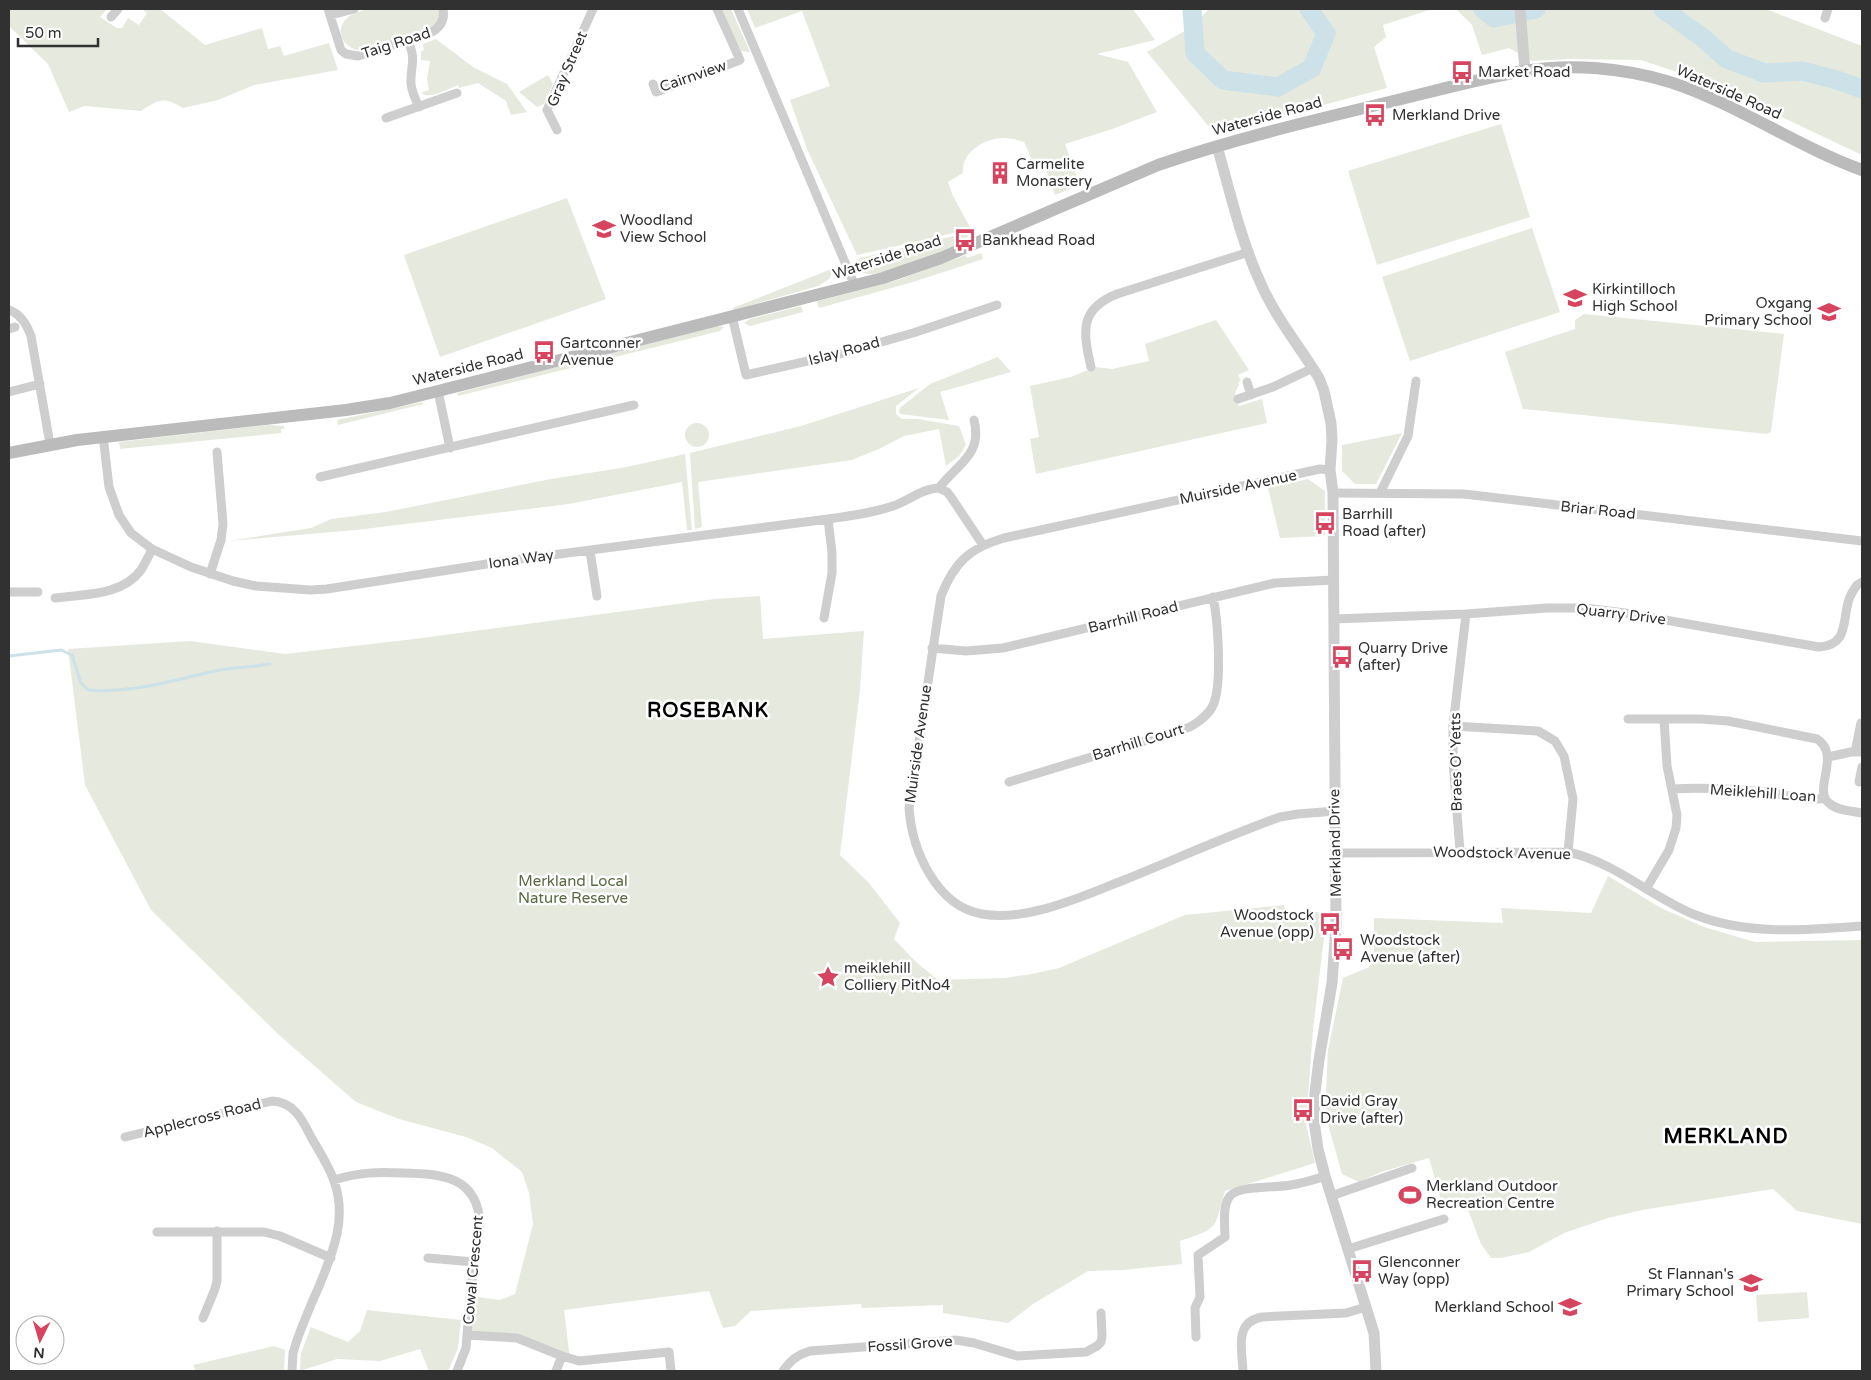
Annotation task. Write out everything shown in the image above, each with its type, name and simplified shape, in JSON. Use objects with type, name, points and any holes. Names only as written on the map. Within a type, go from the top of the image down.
[{"type":"main road","name":"Waterside Road","points":[[9,453],[50,444],[103,436],[346,410],[390,403],[438,392],[883,278],[941,258],[1158,165],[1217,146],[1312,120],[1525,71],[1561,68],[1598,69],[1638,74],[1669,82],[1712,99],[1814,150],[1862,170]]},
{"type":"street","points":[[111,17],[118,9]]},
{"type":"street","name":"Taig Road","points":[[354,9],[330,12],[341,50],[346,54],[358,56],[437,30],[443,19],[443,9]]},
{"type":"street","name":"Gray Street","points":[[556,130],[547,110],[593,9]]},
{"type":"street","name":"Cairnview","points":[[653,84],[656,92],[740,60],[717,9]]},
{"type":"street","points":[[738,9],[855,286]]},
{"type":"street","points":[[1520,9],[1525,71]]},
{"type":"street","points":[[408,41],[414,55],[411,82],[413,95],[418,107]]},
{"type":"street","points":[[386,118],[457,93]]},
{"type":"street","name":"Merkland Drive","points":[[1217,146],[1260,284],[1271,305],[1313,368],[1324,391],[1328,405],[1332,440],[1330,470],[1333,493],[1336,926],[1329,1010],[1319,1060],[1314,1121],[1318,1149],[1325,1176],[1374,1333],[1376,1371]]},
{"type":"street","points":[[1091,366],[1085,328],[1090,313],[1097,304],[1117,294],[1249,252]]},
{"type":"street","name":"Islay Road","points":[[732,316],[746,375],[843,353],[913,333],[997,304]]},
{"type":"street","points":[[9,310],[19,315],[29,330],[50,444]]},
{"type":"street","points":[[1238,399],[1273,387],[1313,368]]},
{"type":"street","points":[[1380,493],[1408,436],[1416,381]]},
{"type":"street","points":[[1247,382],[1250,395]]},
{"type":"street","points":[[9,392],[40,384]]},
{"type":"street","points":[[438,392],[450,448]]},
{"type":"street","points":[[320,477],[634,405]]},
{"type":"street","name":"Iona Way","points":[[103,436],[109,487],[119,515],[131,533],[152,549],[190,567],[233,581],[256,586],[310,590],[506,561],[875,512],[909,500],[928,489],[939,488],[971,453],[977,439],[974,420]]},
{"type":"street","points":[[210,574],[221,540],[223,524],[217,452]]},
{"type":"street","name":"Muirside Avenue","points":[[1330,470],[1320,469],[1004,538],[983,545],[961,560],[947,581],[940,596],[909,799],[910,820],[918,850],[932,878],[943,892],[968,909],[982,914],[997,915],[1015,914],[1069,901],[1280,817],[1335,811]]},
{"type":"street","points":[[939,488],[951,497],[983,545]]},
{"type":"street","name":"Briar Road","points":[[1333,493],[1464,494],[1862,541]]},
{"type":"street","points":[[824,618],[832,573],[828,519]]},
{"type":"street","points":[[55,598],[107,592],[118,588],[131,580],[140,571],[152,549]]},
{"type":"street","points":[[590,551],[597,596]]},
{"type":"street","name":"Barrhill Road","points":[[932,648],[966,651],[1003,648],[1275,583],[1334,580]]},
{"type":"street","name":"Quarry Drive","points":[[1334,619],[1466,614],[1547,608],[1601,609],[1819,647],[1834,643],[1839,638],[1843,630],[1849,599],[1857,585],[1862,582]]},
{"type":"street","points":[[9,592],[38,592]]},
{"type":"street","name":"Barrhill Court","points":[[1009,782],[1181,730],[1200,721],[1214,704],[1218,681],[1217,614],[1213,597]]},
{"type":"street","name":"Braes O' Yetts","points":[[1460,851],[1452,761],[1453,726],[1466,614]]},
{"type":"street","points":[[1628,719],[1728,720],[1810,737],[1822,742],[1825,746],[1828,757],[1824,789],[1825,798],[1828,803],[1838,808],[1862,813]]},
{"type":"street","points":[[1646,889],[1669,850],[1676,828],[1677,815],[1667,766],[1664,719]]},
{"type":"street","points":[[1828,757],[1859,752],[1861,723]]},
{"type":"street","points":[[1453,726],[1538,731],[1555,741],[1564,756],[1572,799],[1568,852]]},
{"type":"street","points":[[1859,782],[1862,767]]},
{"type":"street","name":"Meiklehill Loan","points":[[1672,789],[1705,788],[1766,792],[1805,799],[1825,798]]},
{"type":"street","name":"Woodstock Avenue","points":[[1335,852],[1568,852],[1605,864],[1693,914],[1715,921],[1769,931],[1862,926]]},
{"type":"street","name":"Applecross Road","points":[[125,1137],[260,1102],[279,1101],[293,1108],[303,1121],[334,1180],[340,1206],[340,1220],[337,1242],[296,1340],[292,1371]]},
{"type":"street","points":[[1331,1196],[1412,1168]]},
{"type":"street","name":"Cowal Crescent","points":[[334,1180],[369,1172],[433,1174],[447,1176],[471,1194],[479,1213],[480,1223],[464,1358],[458,1371]]},
{"type":"street","points":[[1196,1337],[1195,1308],[1200,1297],[1198,1255],[1225,1237],[1226,1202],[1230,1195],[1238,1191],[1292,1185],[1325,1176]]},
{"type":"street","points":[[1348,1249],[1444,1219]]},
{"type":"street","points":[[204,1318],[217,1281],[217,1231]]},
{"type":"street","points":[[157,1232],[264,1232],[280,1236],[331,1258]]},
{"type":"street","points":[[428,1258],[474,1262]]},
{"type":"street","points":[[1243,1371],[1243,1328],[1251,1320],[1262,1317],[1346,1313],[1366,1307]]},
{"type":"street","name":"Fossil Grove","points":[[783,1371],[791,1360],[800,1354],[810,1351],[956,1340],[974,1342],[1017,1356],[1086,1352],[1101,1342],[1101,1313]]},
{"type":"street","points":[[467,1335],[517,1338],[579,1361],[669,1352],[671,1371]]},
{"type":"street","points":[[556,1371],[562,1356]]},
{"type":"green space","points":[[9,9],[107,9],[100,17],[117,28],[122,28],[128,18],[139,25],[147,13],[142,9],[160,9],[205,45],[262,28],[268,49],[280,46],[284,56],[329,43],[338,70],[254,85],[218,100],[183,108],[162,100],[141,111],[84,106],[69,112],[48,64],[9,26]]},
{"type":"green space","points":[[368,9],[439,9],[439,15],[437,22],[431,29],[362,51],[356,50],[343,40],[341,35],[342,24],[351,15]]},
{"type":"green space","points":[[720,9],[731,9],[750,52],[741,51]]},
{"type":"green space","points":[[747,9],[1133,9],[1155,40],[1097,54],[1128,62],[1157,112],[1065,144],[1080,185],[1055,195],[1042,159],[1033,162],[1024,142],[1004,138],[982,144],[970,153],[966,159],[963,165],[963,173],[948,182],[953,196],[971,229],[857,255],[807,149],[790,100],[830,86],[802,11],[755,28]]},
{"type":"green space","points":[[1209,9],[1432,9],[1383,25],[1386,37],[1374,47],[1387,88],[1215,134],[1147,52],[1192,27]]},
{"type":"green space","points":[[1456,9],[1766,9],[1862,46],[1862,155],[1710,83],[1641,60],[1569,59],[1532,61],[1509,48],[1482,55],[1472,25]]},
{"type":"green space","points":[[436,39],[473,67],[507,84],[527,112],[511,115],[506,101],[478,83],[459,88],[458,85],[434,95],[421,93],[429,90],[427,79],[430,61],[421,60],[421,51],[424,50],[423,44]]},
{"type":"green space","points":[[548,75],[553,84],[544,104],[537,107],[519,92]]},
{"type":"green space","points":[[1501,124],[1530,217],[1377,265],[1348,171]]},
{"type":"green space","points":[[567,198],[606,299],[440,357],[404,255]]},
{"type":"green space","points":[[1532,228],[1560,312],[1410,361],[1382,277]]},
{"type":"green space","points":[[967,233],[968,237],[957,241],[959,244],[876,274],[864,273],[855,266],[860,258]]},
{"type":"green space","points":[[981,253],[983,259],[913,282],[819,308],[817,301],[892,282],[966,255],[967,258]]},
{"type":"green space","points":[[834,268],[829,279],[818,286],[734,310],[733,308]]},
{"type":"green space","points":[[801,306],[803,312],[750,326],[744,323],[750,319]]},
{"type":"green space","points":[[1584,314],[1784,334],[1771,432],[1767,434],[1523,409],[1505,352],[1575,329],[1575,320]]},
{"type":"green space","points":[[1216,320],[1249,370],[1238,375],[1241,381],[1238,382],[1239,385],[1235,393],[1239,406],[1262,399],[1267,423],[1036,474],[1030,439],[1039,437],[1030,386],[1071,377],[1095,367],[1112,369],[1149,361],[1145,344]]},
{"type":"green space","points":[[717,326],[724,327],[720,331],[458,396],[457,393]]},
{"type":"green space","points":[[998,357],[1011,372],[940,392],[949,420],[900,414],[899,410],[901,407],[930,384]]},
{"type":"green space","points":[[919,388],[896,406],[896,414],[902,419],[918,419],[959,426],[966,445],[959,456],[946,466],[939,429],[904,436],[852,460],[698,482],[702,527],[695,529],[690,453],[801,426]]},
{"type":"green space","points":[[423,402],[423,404],[338,425],[337,420]]},
{"type":"green space","points":[[697,423],[702,424],[708,430],[708,440],[702,446],[697,447],[692,446],[686,440],[685,435],[686,430],[692,424]]},
{"type":"green space","points":[[268,425],[284,426],[284,429],[281,429],[281,433],[120,449],[119,442]]},
{"type":"green space","points":[[1402,433],[1376,484],[1355,484],[1342,471],[1342,445]]},
{"type":"green space","points":[[685,454],[692,530],[687,530],[682,482],[569,504],[356,530],[229,541],[311,528],[331,519],[386,512],[551,479],[627,467]]},
{"type":"green space","points":[[1308,479],[1325,491],[1325,536],[1280,538],[1268,488]]},
{"type":"green space","name":"Merkland Local Nature Reserve","points":[[760,596],[763,639],[864,631],[860,690],[840,855],[869,883],[900,923],[894,939],[916,962],[938,980],[1005,978],[1059,968],[1185,915],[1284,905],[1286,912],[1327,912],[1313,1030],[1306,1124],[1315,1163],[1225,1191],[1213,1226],[1202,1233],[1180,1241],[1182,1264],[1123,1270],[1088,1271],[1033,1304],[1008,1323],[943,1313],[943,1305],[862,1308],[861,1304],[751,1311],[735,1326],[723,1328],[709,1291],[564,1310],[570,1359],[517,1338],[467,1335],[470,1296],[500,1300],[515,1294],[533,1224],[529,1193],[522,1172],[492,1148],[466,1137],[399,1119],[356,1102],[279,1035],[151,910],[85,785],[68,649],[190,641],[285,654],[715,599]]},
{"type":"green space","points":[[1608,876],[1661,908],[1704,927],[1755,942],[1862,940],[1862,1224],[1797,1211],[1773,1189],[1642,1210],[1608,1218],[1564,1233],[1529,1252],[1501,1258],[1491,1258],[1481,1244],[1465,1202],[1444,1210],[1429,1158],[1381,1172],[1359,1182],[1342,1174],[1325,1114],[1328,1050],[1343,978],[1369,967],[1374,957],[1374,918],[1503,923],[1501,908],[1591,913]]},
{"type":"green space","points":[[1807,1292],[1809,1318],[1758,1322],[1756,1295]]},
{"type":"green space","points":[[367,1310],[461,1320],[458,1348],[448,1371],[429,1371],[420,1349],[380,1361],[337,1359],[300,1371],[301,1353],[311,1327],[348,1342],[360,1331]]},
{"type":"green space","points":[[274,1346],[285,1350],[284,1371],[196,1371],[193,1365]]},
{"type":"waterway","points":[[1192,9],[1195,53],[1223,80],[1278,87],[1312,68],[1326,33],[1309,9]]},
{"type":"waterway","points":[[1483,9],[1494,18],[1536,9]]},
{"type":"waterway","points":[[1663,9],[1703,38],[1727,59],[1764,73],[1802,71],[1862,89]]},
{"type":"waterway","points":[[9,656],[61,650],[72,655],[81,683],[88,690],[105,691],[138,688],[220,670],[270,664]]},
{"type":"place","name":"Market Road","points":[[1462,72]]},
{"type":"place","name":"Merkland Drive","points":[[1375,115]]},
{"type":"place","name":"Carmelite Monastery","points":[[1000,173]]},
{"type":"place","name":"Woodland View School","points":[[604,229]]},
{"type":"place","name":"Bankhead Road","points":[[965,240]]},
{"type":"place","name":"Kirkintilloch High School","points":[[1575,298]]},
{"type":"place","name":"Oxgang Primary School","points":[[1829,312]]},
{"type":"place","name":"Gartconner Avenue","points":[[544,352]]},
{"type":"place","name":"Barrhill Road (after)","points":[[1325,523]]},
{"type":"place","name":"Quarry Drive (after)","points":[[1342,657]]},
{"type":"place","name":"Woodstock Avenue (opp)","points":[[1330,924]]},
{"type":"place","name":"Woodstock Avenue (after)","points":[[1343,949]]},
{"type":"place","name":"meiklehill Colliery PitNo4","points":[[828,977]]},
{"type":"place","name":"David Gray Drive (after)","points":[[1303,1110]]},
{"type":"place","name":"Merkland Outdoor Recreation Centre","points":[[1410,1195]]},
{"type":"place","name":"Glenconner Way (opp)","points":[[1362,1271]]},
{"type":"place","name":"St Flannan's Primary School","points":[[1751,1283]]},
{"type":"place","name":"Merkland School","points":[[1570,1307]]},
{"type":"district","name":"ROSEBANK","points":[[708,711]]},
{"type":"district","name":"MERKLAND","points":[[1726,1137]]}]
